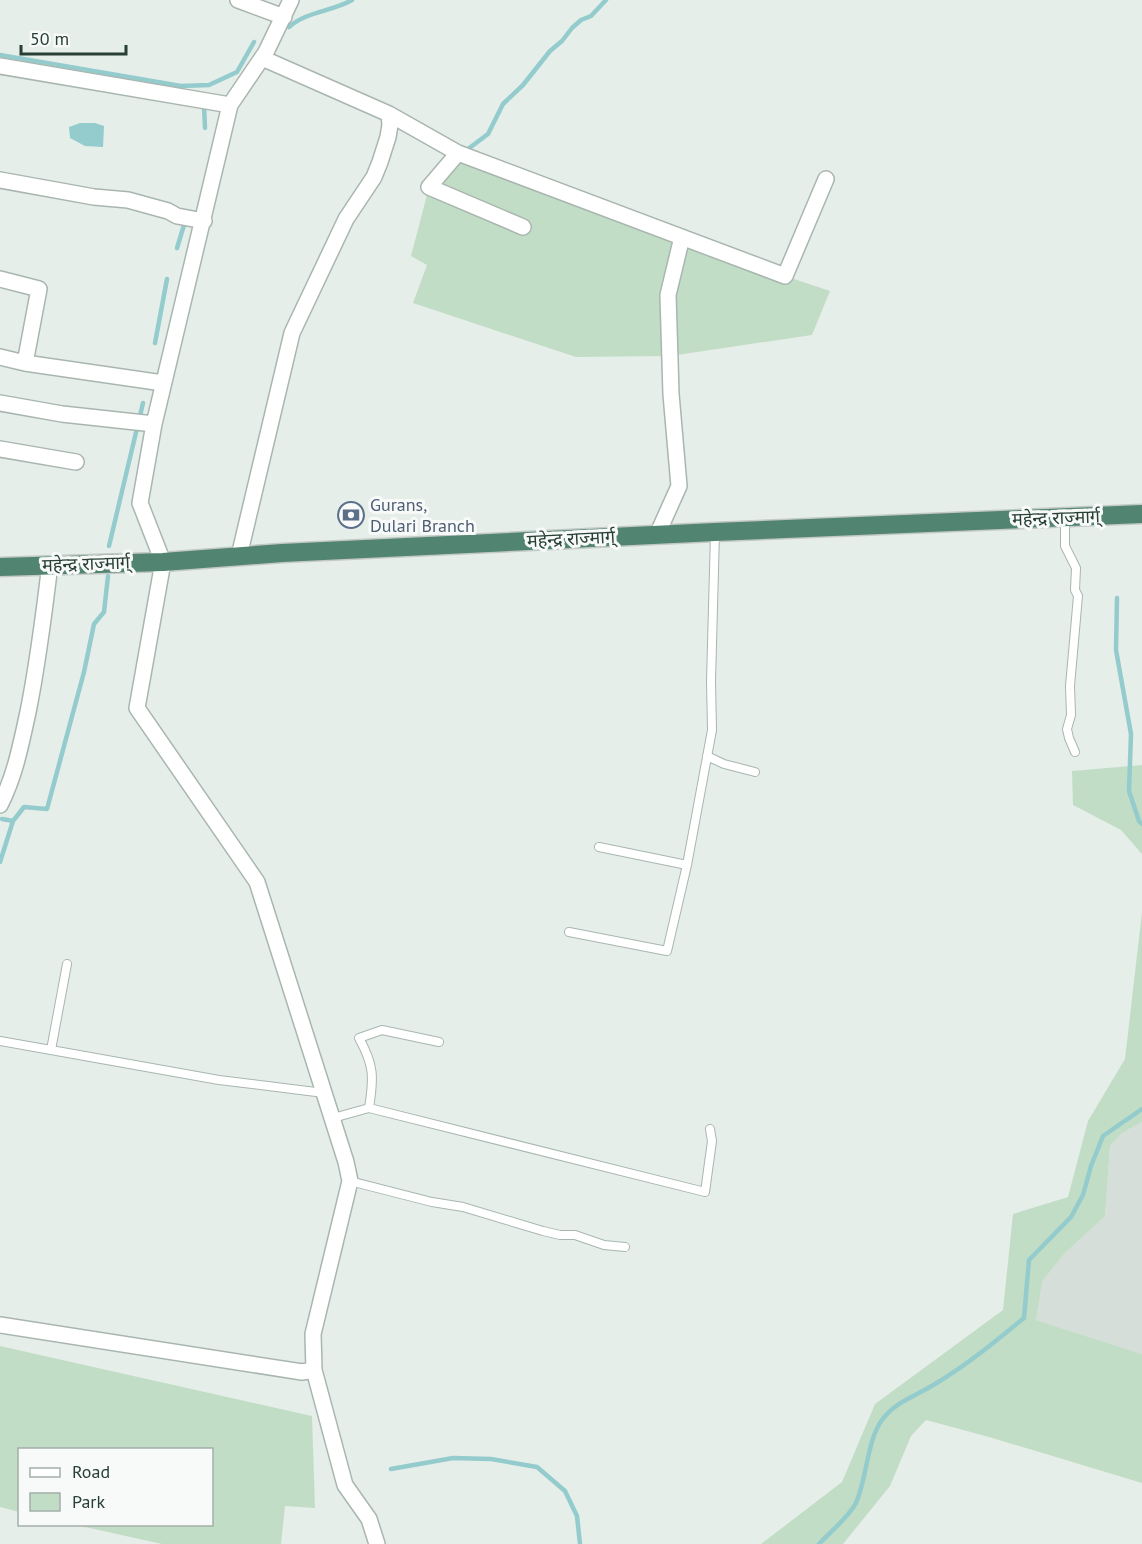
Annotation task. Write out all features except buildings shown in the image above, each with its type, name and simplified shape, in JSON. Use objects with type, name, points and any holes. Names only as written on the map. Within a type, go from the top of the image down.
[{"type":"highway","name":"महेन्द्र राज्मार्ग्","points":[[0,567],[163,562],[239,556],[715,532],[1142,514]]},
{"type":"street","points":[[238,0],[284,17]]},
{"type":"street","points":[[291,0],[262,58],[230,105],[154,424],[140,503],[163,562],[136,708],[257,882],[333,1118],[350,1181],[313,1334],[314,1370],[345,1485],[369,1520],[377,1544]]},
{"type":"street","points":[[262,58],[389,114],[458,153],[785,276],[826,179]]},
{"type":"street","points":[[0,66],[230,105]]},
{"type":"street","points":[[239,556],[292,333],[345,219],[374,177],[381,162],[390,125],[389,114]]},
{"type":"street","points":[[458,153],[429,187],[523,227]]},
{"type":"street","points":[[0,180],[94,197],[128,200],[168,211],[177,216],[204,221]]},
{"type":"street","points":[[657,535],[679,486],[671,394],[668,295],[682,237]]},
{"type":"street","points":[[0,279],[39,289],[25,363]]},
{"type":"street","points":[[0,357],[25,363],[163,383]]},
{"type":"street","points":[[0,403],[62,414],[154,424]]},
{"type":"street","points":[[0,448],[76,462]]},
{"type":"street","points":[[0,805],[10,784],[25,727],[36,671],[51,564]]},
{"type":"street","points":[[0,1325],[302,1372],[314,1370]]},
{"type":"lane","points":[[1065,518],[1065,546],[1076,568],[1075,590],[1078,597],[1071,676],[1071,715],[1067,729],[1075,752]]},
{"type":"lane","points":[[569,932],[667,951],[687,865],[712,730],[715,532]]},
{"type":"lane","points":[[707,756],[724,764],[755,772]]},
{"type":"lane","points":[[599,847],[687,865]]},
{"type":"lane","points":[[51,1050],[67,964]]},
{"type":"lane","points":[[369,1108],[372,1079],[370,1059],[359,1038],[382,1030],[439,1042]]},
{"type":"lane","points":[[0,1041],[219,1080],[325,1093]]},
{"type":"lane","points":[[333,1118],[369,1108],[705,1192],[712,1141],[710,1129]]},
{"type":"lane","points":[[350,1181],[432,1202],[463,1207],[543,1231],[560,1235],[575,1235],[604,1245],[625,1247]]},
{"type":"shaded area","points":[[1142,1122],[1142,1354],[1036,1320],[1041,1281],[1065,1253],[1105,1216],[1110,1146],[1122,1133]]},
{"type":"green space","points":[[458,153],[830,291],[812,335],[670,356],[576,357],[413,303],[427,265],[411,256],[429,187]]},
{"type":"green space","points":[[1142,765],[1142,854],[1121,830],[1073,805],[1072,771]]},
{"type":"green space","points":[[1142,912],[1142,1122],[1122,1133],[1110,1146],[1105,1216],[1065,1253],[1042,1281],[1036,1320],[1142,1354],[1142,1483],[926,1420],[911,1436],[890,1486],[843,1544],[761,1544],[842,1482],[875,1404],[1003,1310],[1013,1214],[1068,1197],[1088,1121],[1125,1059]]},
{"type":"green space","points":[[0,1346],[312,1416],[315,1508],[285,1506],[281,1544],[162,1544],[81,1526],[213,1526],[213,1448],[18,1448],[18,1512],[0,1507]]},
{"type":"water","points":[[80,123],[95,123],[104,126],[103,147],[85,146],[70,138],[69,127]]},
{"type":"waterway","points":[[289,27],[303,18],[352,0]]},
{"type":"waterway","points":[[468,149],[488,134],[503,104],[523,85],[550,51],[572,28],[581,20],[591,16],[606,0]]},
{"type":"waterway","points":[[0,55],[181,86],[209,85],[237,72],[254,42]]},
{"type":"waterway","points":[[204,106],[205,128]]},
{"type":"waterway","points":[[177,248],[184,225]]},
{"type":"waterway","points":[[155,343],[167,279]]},
{"type":"waterway","points":[[109,546],[143,403]]},
{"type":"waterway","points":[[2,819],[13,821],[24,807],[47,809],[84,672],[94,624],[104,612],[108,576]]},
{"type":"waterway","points":[[1117,598],[1116,650],[1131,734],[1129,791],[1142,824]]},
{"type":"waterway","points":[[0,862],[13,821]]},
{"type":"waterway","points":[[819,1544],[853,1509],[860,1493],[873,1438],[888,1413],[900,1403],[958,1369],[1024,1318],[1029,1260],[1071,1217],[1083,1195],[1103,1136],[1142,1109]]},
{"type":"waterway","points":[[391,1469],[453,1458],[491,1459],[537,1467],[565,1491],[577,1516],[580,1544]]},
{"type":"place","name":"Gurans, Dulari Branch","points":[[351,515]]}]
